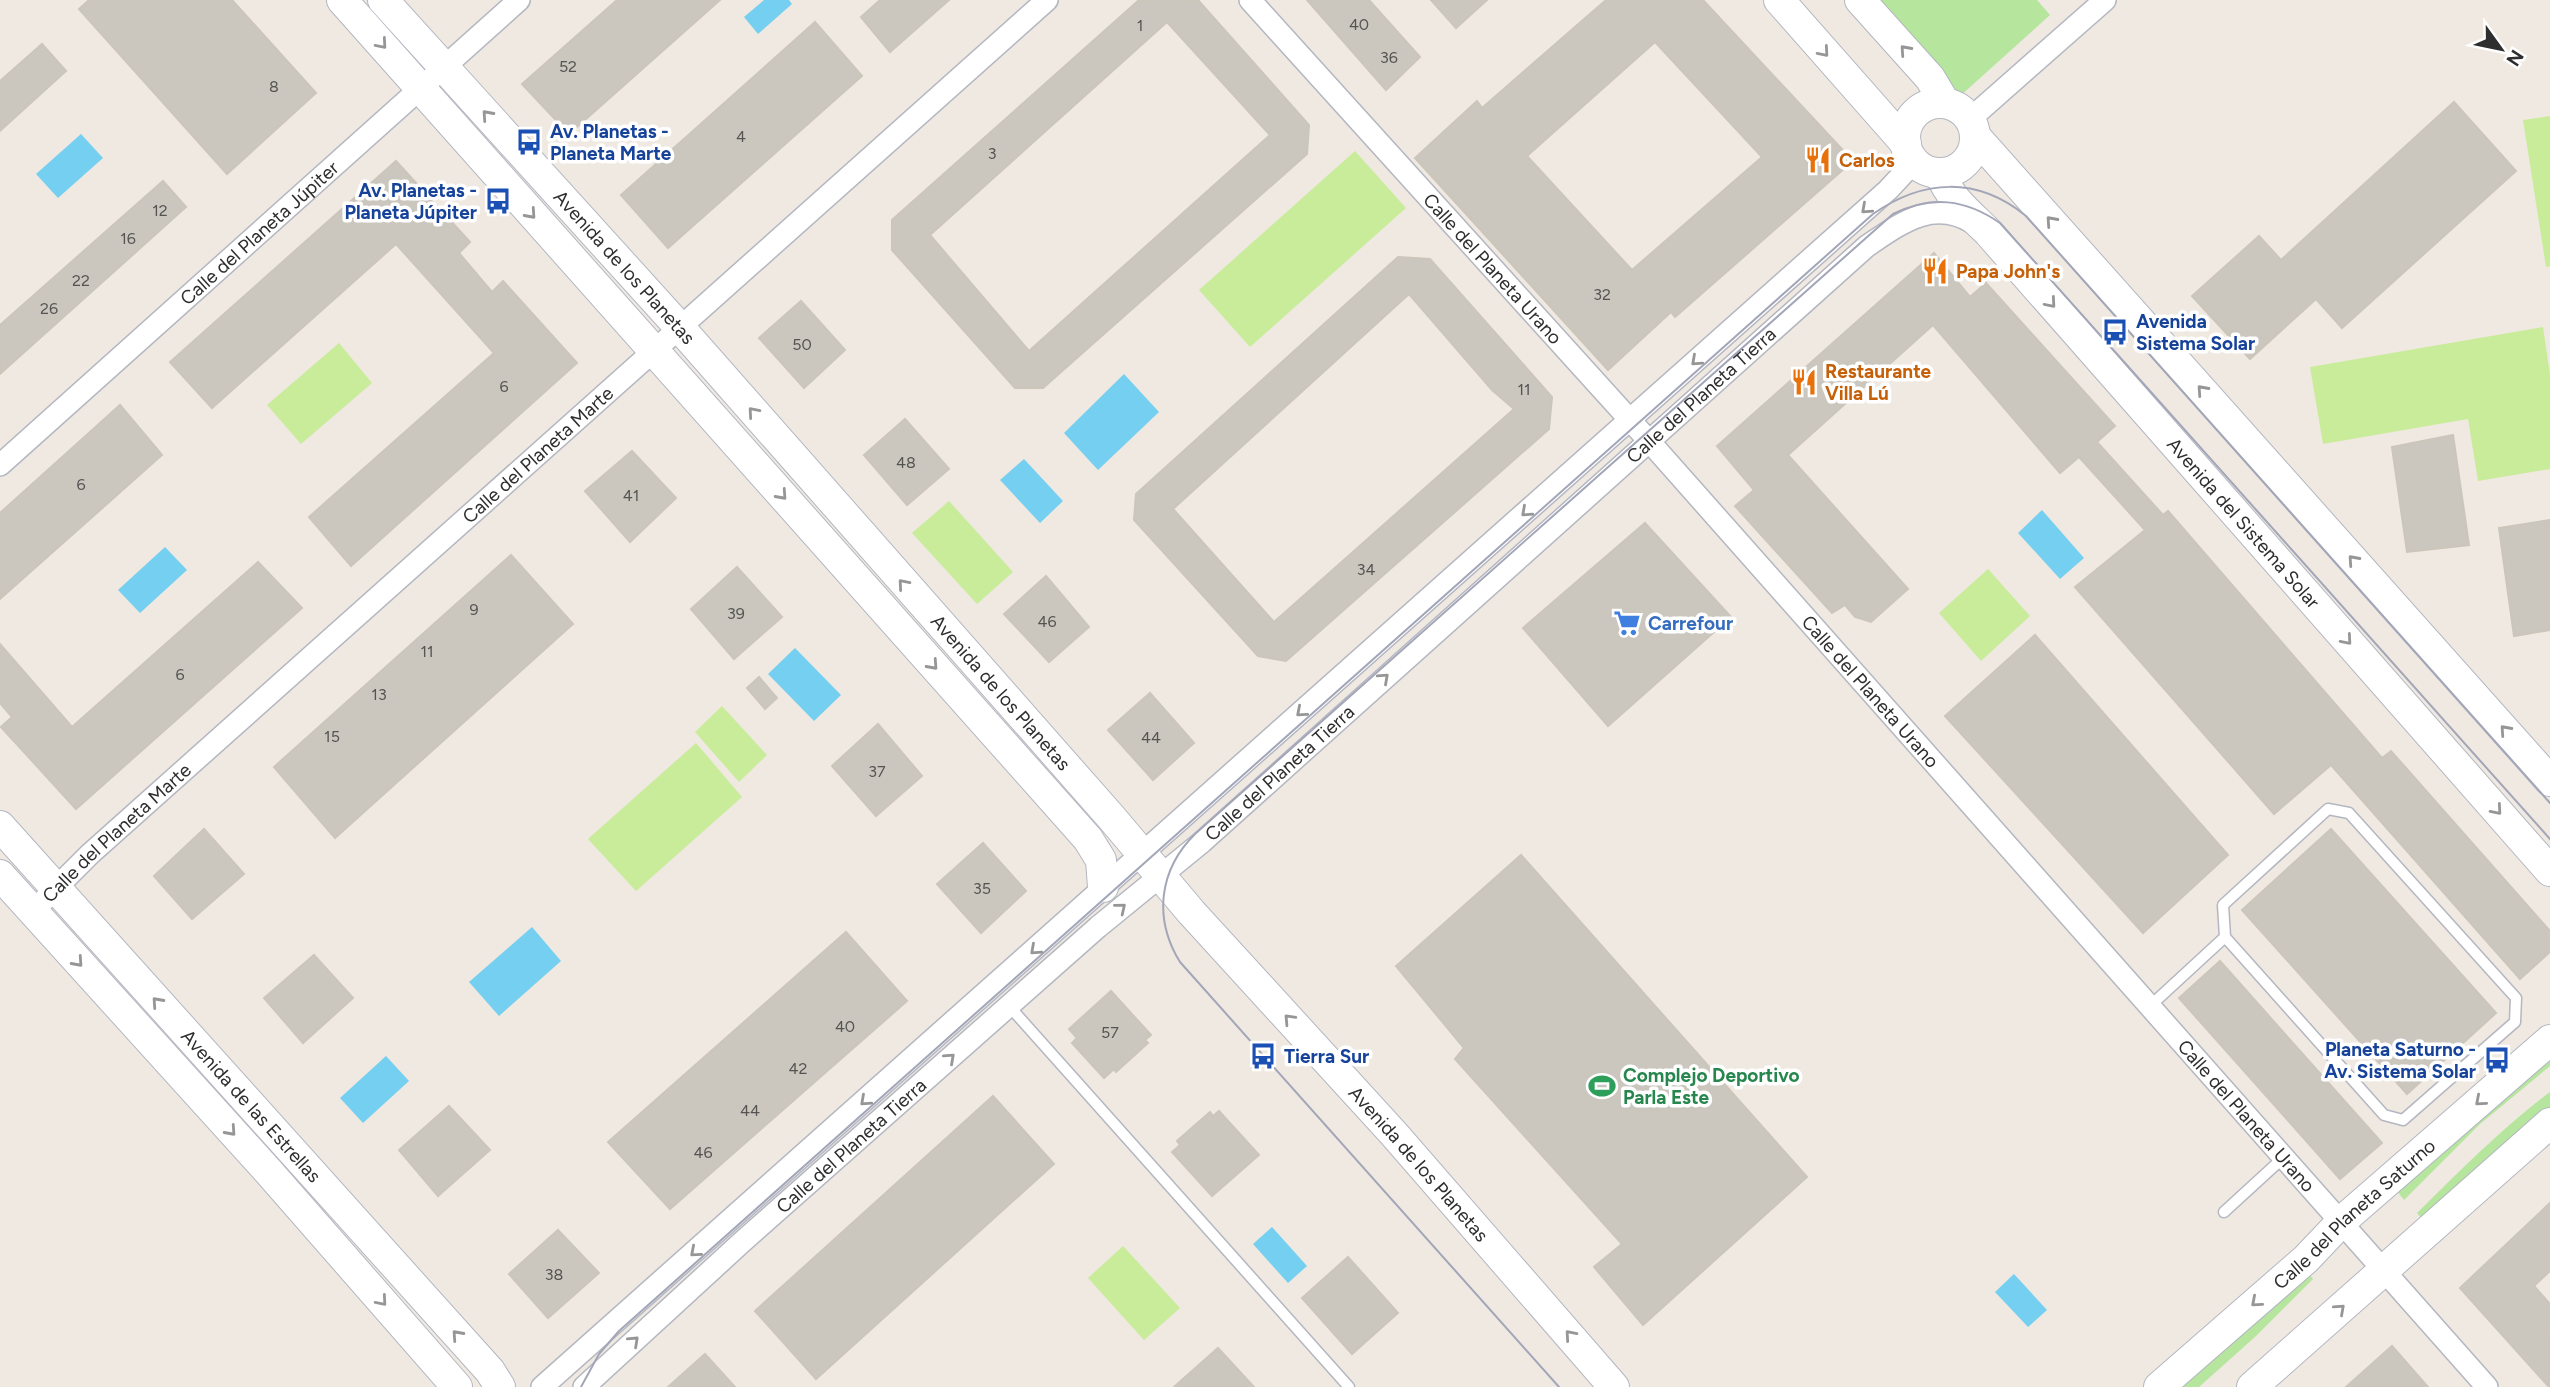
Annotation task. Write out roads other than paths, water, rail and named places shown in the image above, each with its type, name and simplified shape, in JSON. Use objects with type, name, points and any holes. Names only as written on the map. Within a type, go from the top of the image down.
[{"type":"street","name":"Avenida de los Planetas","points":[[342,0],[1088,839],[1101,860],[1103,887]]},
{"type":"street","name":"Avenida de los Planetas","points":[[383,0],[681,329],[1152,864],[1394,1134],[1614,1387]]},
{"type":"street","name":"Calle del Planeta Júpiter","points":[[0,465],[214,270],[519,0]]},
{"type":"street","name":"Calle del Planeta Marte","points":[[32,912],[55,888],[1047,0]]},
{"type":"street","name":"Calle del Planeta Urano","points":[[1250,0],[1649,441],[2149,1007],[2343,1220],[2487,1387]]},
{"type":"street","name":"Avenida del Sistema Solar","points":[[1779,0],[1957,202],[1989,233],[2550,871]]},
{"type":"street","points":[[1860,0],[2550,781]]},
{"type":"street","points":[[1963,119],[2105,0]]},
{"type":"street","points":[[1924,107],[1963,119],[1969,158],[1951,172],[1920,159],[1906,133],[1915,114],[1924,107]]},
{"type":"street","name":"Calle del Planeta Tierra","points":[[584,1387],[742,1242],[1009,1006],[1152,864],[1629,419],[1920,159]]},
{"type":"street","name":"Calle del Planeta Tierra","points":[[542,1387],[1103,887],[1152,864],[1649,441],[1867,246],[1907,219],[1941,211],[1965,218],[1989,233]]},
{"type":"street","name":"Avenida de las Estrellas","points":[[0,825],[490,1371],[500,1387]]},
{"type":"street","name":"Avenida de las Estrellas","points":[[0,875],[268,1171],[457,1387]]},
{"type":"street","name":"Calle del Planeta Saturno","points":[[2159,1387],[2306,1258],[2343,1220],[2550,1040]]},
{"type":"street","points":[[2252,1387],[2550,1123]]},
{"type":"lane","points":[[2328,809],[2349,813],[2516,998],[2515,1022],[2403,1119],[2384,1115],[2225,937],[2223,905],[2328,809]]},
{"type":"lane","points":[[2149,1007],[2225,937]]},
{"type":"lane","points":[[1009,1006],[1349,1387]]},
{"type":"lane","points":[[2224,1212],[2284,1157]]},
{"type":"water","points":[[764,0],[789,0],[792,4],[758,34],[744,17]]},
{"type":"water","points":[[81,134],[103,158],[58,198],[36,174]]},
{"type":"water","points":[[1124,374],[1159,412],[1098,470],[1064,433]]},
{"type":"water","points":[[1024,459],[1063,501],[1040,523],[1000,480]]},
{"type":"water","points":[[2042,510],[2084,558],[2060,579],[2018,533]]},
{"type":"water","points":[[165,547],[187,570],[140,613],[118,590]]},
{"type":"water","points":[[795,648],[841,695],[814,721],[768,674]]},
{"type":"water","points":[[532,927],[561,961],[499,1016],[469,982]]},
{"type":"water","points":[[386,1056],[409,1081],[363,1123],[340,1098]]},
{"type":"water","points":[[1272,1227],[1307,1266],[1288,1283],[1253,1244]]},
{"type":"water","points":[[2014,1274],[2047,1310],[2028,1327],[1995,1292]]},
{"type":"tram line","points":[[581,1387],[599,1354],[619,1331],[1873,214],[1911,194],[1950,187],[1969,189],[1988,194],[2026,216],[2550,803]]},
{"type":"tram line","points":[[1559,1387],[1180,962],[1171,945],[1163,912],[1167,879],[1183,848],[1195,834],[1893,214],[1921,204],[1948,202],[1974,209],[2000,223],[2550,839]]},
{"type":"place","name":"Av. Planetas - Planeta Marte","points":[[529,142]]},
{"type":"place","name":"Carlos","points":[[1818,160]]},
{"type":"place","name":"Av. Planetas - Planeta Júpiter","points":[[498,201]]},
{"type":"place","name":"Papa John's","points":[[1935,271]]},
{"type":"place","name":"Avenida Sistema Solar","points":[[2115,332]]},
{"type":"place","name":"Restaurante Villa Lú","points":[[1804,382]]},
{"type":"place","name":"Carrefour","points":[[1627,623]]},
{"type":"place","name":"Tierra Sur","points":[[1263,1056]]},
{"type":"place","name":"Planeta Saturno - Av. Sistema Solar","points":[[2497,1060]]},
{"type":"place","name":"Complejo Deportivo Parla Este","points":[[1602,1086]]}]
